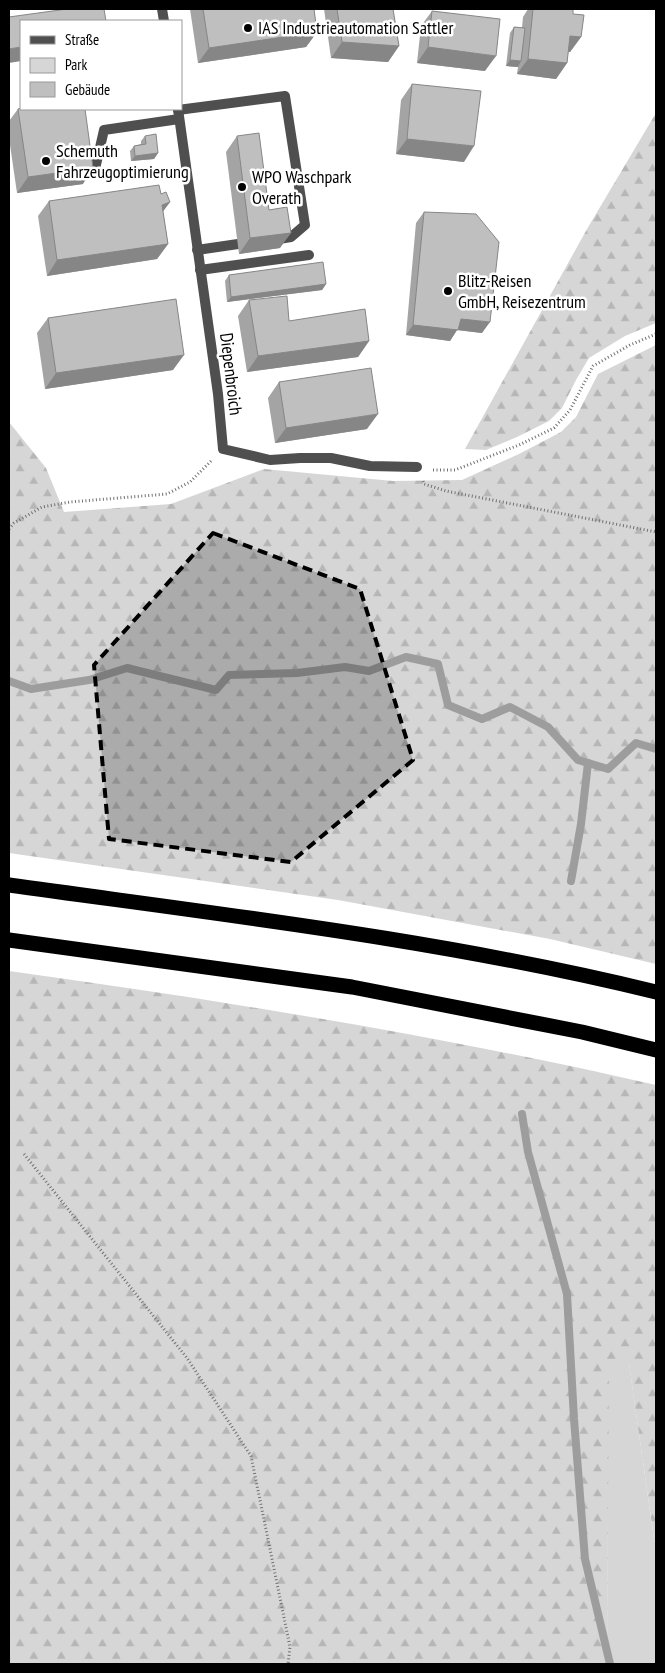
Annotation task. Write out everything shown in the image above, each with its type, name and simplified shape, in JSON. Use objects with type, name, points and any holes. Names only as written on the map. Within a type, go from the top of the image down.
[{"type":"highway","points":[[9,885],[388,938],[516,962],[656,992]]},
{"type":"highway","points":[[9,940],[352,987],[582,1032],[656,1050]]},
{"type":"street","points":[[95,169],[104,130],[178,113],[285,96],[305,225],[291,237],[278,238]]},
{"type":"street","name":"Diepenbroich","points":[[178,113],[218,394],[223,449]]},
{"type":"street","points":[[197,250],[238,244]]},
{"type":"street","points":[[200,270],[309,255]]},
{"type":"street","points":[[223,449],[270,460],[330,458],[370,466],[417,467]]},
{"type":"path","points":[[417,467],[435,470],[455,470],[519,445],[554,428],[570,410],[593,366],[630,345],[656,334]]},
{"type":"path","points":[[9,529],[14,523],[42,507],[70,502],[167,494],[190,482],[223,449]]},
{"type":"path","points":[[417,467],[424,484],[446,491],[656,532]]},
{"type":"path","points":[[24,1154],[187,1358],[251,1456],[290,1647],[288,1664]]},
{"type":"highlighted area","points":[[213,533],[360,589],[413,760],[291,862],[109,839],[94,665]]},
{"type":"green space","points":[[656,113],[656,323],[625,336],[589,358],[562,408],[549,421],[486,450],[465,449],[587,229]]},
{"type":"green space","points":[[656,345],[656,964],[550,939],[338,900],[9,853],[9,422],[46,468],[64,512],[171,504],[264,469],[393,481],[462,480],[561,432],[576,417],[598,374]]},
{"type":"green space","points":[[9,971],[253,1007],[414,1035],[656,1085],[656,1553],[629,1364],[609,1364],[607,1664],[9,1664]]},
{"type":"green space","points":[[629,1363],[656,1553],[656,1664],[607,1664],[608,1364]]},
{"type":"building","points":[[67,9],[104,9],[106,20],[20,20],[20,47],[9,49],[9,17]]},
{"type":"building","name":"IAS Industrieautomation Sattler","points":[[203,9],[314,9],[317,32],[209,48]]},
{"type":"building","points":[[337,9],[393,9],[399,46],[342,42]]},
{"type":"building","points":[[533,9],[573,9],[573,14],[584,15],[581,37],[570,36],[567,63],[528,59]]},
{"type":"building","points":[[432,11],[500,19],[496,56],[428,47]]},
{"type":"building","points":[[514,27],[525,28],[521,61],[510,60]]},
{"type":"building","points":[[412,84],[481,91],[474,146],[407,139]]},
{"type":"building","name":"Schemuth Fahrzeugoptimierung","points":[[18,109],[85,110],[93,168],[28,177]]},
{"type":"building","points":[[259,133],[269,210],[287,207],[291,233],[250,238],[237,136]]},
{"type":"building","points":[[156,134],[158,153],[135,156],[134,146],[146,144],[145,136]]},
{"type":"building","points":[[159,185],[161,194],[166,192],[170,202],[162,205],[168,244],[57,260],[49,201]]},
{"type":"building","name":"Blitz-Reisen GmbH, Reisezentrum","points":[[424,212],[476,214],[499,242],[490,322],[461,319],[458,330],[413,325]]},
{"type":"building","points":[[323,262],[326,284],[231,297],[229,275]]},
{"type":"building","points":[[287,296],[289,321],[365,309],[369,341],[258,356],[249,300]]},
{"type":"building","points":[[176,299],[184,355],[56,373],[48,318]]},
{"type":"building","points":[[371,368],[378,414],[286,428],[279,382]]},
{"type":"waterway","points":[[9,681],[31,689],[89,680],[127,668],[216,690],[229,675],[297,673],[345,667],[369,671],[406,657],[438,664],[448,705],[482,719],[510,707],[548,727],[578,760],[608,769],[636,743],[656,749]]},
{"type":"waterway","points":[[571,881],[581,824],[588,763]]},
{"type":"waterway","points":[[522,1114],[528,1152],[567,1294],[585,1559],[610,1664]]},
{"type":"place","name":"IAS Industrieautomation Sattler","points":[[248,28]]},
{"type":"place","name":"Schemuth Fahrzeugoptimierung","points":[[46,161]]},
{"type":"place","name":"WPO Waschpark Overath","points":[[242,187]]},
{"type":"place","name":"Blitz-Reisen GmbH, Reisezentrum","points":[[448,291]]}]
